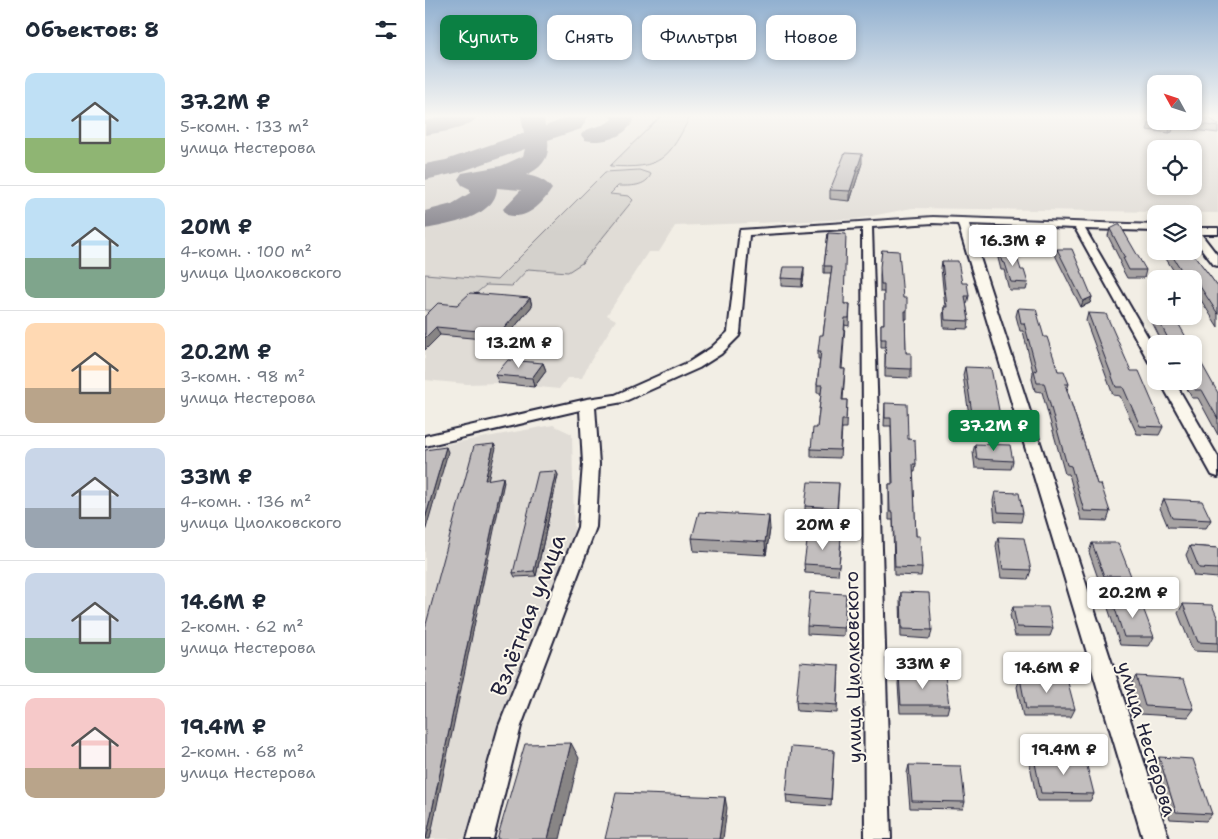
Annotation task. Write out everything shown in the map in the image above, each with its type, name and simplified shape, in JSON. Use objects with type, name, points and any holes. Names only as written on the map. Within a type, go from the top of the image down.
[{"type":"street","points":[[425,441],[618,398],[694,365],[716,351],[734,333],[744,232],[933,220],[1041,222],[1147,228]]},
{"type":"street","name":"улица Нестерова","points":[[963,222],[1156,839]]},
{"type":"street","name":"улица Циолковского","points":[[867,224],[877,839]]},
{"type":"street","points":[[1078,225],[1147,346]]},
{"type":"street","points":[[1202,231],[1218,231]]},
{"type":"street","points":[[1202,242],[1218,263]]},
{"type":"street","points":[[1172,390],[1218,471]]},
{"type":"street","name":"Взлётная улица","points":[[480,839],[510,726],[587,527],[591,464],[587,404]]},
{"type":"shaded area","points":[[425,154],[1147,154],[1147,195],[1202,195],[1202,154],[1218,154],[1218,213],[1202,213],[1202,205],[1147,205],[1147,212],[912,208],[857,219],[675,226],[659,252],[648,252],[607,315],[616,320],[582,378],[567,378],[559,389],[499,383],[467,384],[425,380]]},
{"type":"shaded area","points":[[622,154],[666,154],[653,163],[641,166],[610,166]]},
{"type":"shaded area","points":[[639,170],[651,174],[649,178],[642,184],[618,186],[610,194],[629,196],[633,200],[582,263],[568,272],[528,269],[512,286],[486,285],[455,311],[425,310],[425,274],[497,280],[605,172]]},
{"type":"shaded area","points":[[553,425],[572,434],[574,533],[498,731],[468,839],[425,839],[425,448]]},
{"type":"building","points":[[845,154],[862,154],[850,191],[830,190]]},
{"type":"building","points":[[1120,225],[1146,270],[1129,270],[1110,229]]},
{"type":"building","points":[[828,233],[846,234],[844,304],[850,304],[849,318],[845,318],[841,369],[845,369],[842,400],[847,400],[846,420],[842,420],[840,450],[811,449],[813,428],[817,428],[822,385],[817,385],[821,351],[818,351],[820,335],[823,335],[832,266],[824,266]]},
{"type":"building","points":[[1057,249],[1072,249],[1092,297],[1083,301]]},
{"type":"building","points":[[882,250],[899,251],[903,298],[907,298],[907,311],[905,311],[906,353],[911,353],[911,369],[885,368],[886,339],[881,339],[881,324],[884,324],[884,284],[881,284],[880,267]]},
{"type":"building","points":[[999,251],[1015,251],[1021,270],[1024,270],[1028,283],[1011,282]]},
{"type":"building","points":[[1175,260],[1198,260],[1218,287],[1218,314],[1202,289],[1202,270],[1181,270]]},
{"type":"building","points":[[942,261],[958,261],[962,283],[967,283],[969,296],[965,296],[969,321],[945,320],[944,307],[947,307]]},
{"type":"building","points":[[783,267],[804,267],[802,279],[781,278]]},
{"type":"building","points":[[470,293],[530,298],[500,333],[436,327],[425,338],[425,316],[438,303],[457,305]]},
{"type":"building","points":[[1018,308],[1036,309],[1044,337],[1047,337],[1058,371],[1064,371],[1069,384],[1065,384],[1097,484],[1101,484],[1110,512],[1084,511],[1071,466],[1067,465],[1044,383],[1037,383],[1034,370],[1037,371]]},
{"type":"building","points":[[1088,313],[1106,314],[1131,371],[1139,371],[1163,427],[1140,426],[1123,387],[1116,387]]},
{"type":"building","points":[[1161,325],[1179,325],[1185,335],[1166,335]]},
{"type":"building","points":[[508,360],[543,363],[532,378],[495,375]]},
{"type":"building","points":[[1202,364],[1218,393],[1218,419],[1202,390]]},
{"type":"building","points":[[965,367],[991,368],[1001,421],[973,420]]},
{"type":"building","points":[[885,403],[907,404],[908,439],[915,440],[916,464],[913,464],[916,536],[920,536],[922,568],[895,567],[893,512],[890,512],[889,484],[893,484],[891,418],[885,418]]},
{"type":"building","points":[[494,444],[485,480],[503,477],[425,839],[425,628],[474,446]]},
{"type":"building","points":[[975,444],[1010,445],[1013,461],[977,459]]},
{"type":"building","points":[[446,447],[425,519],[425,450]]},
{"type":"building","points":[[556,471],[534,571],[513,573],[538,472]]},
{"type":"building","points":[[808,482],[839,483],[837,508],[805,506]]},
{"type":"building","points":[[995,492],[1019,493],[1023,513],[998,512]]},
{"type":"building","points":[[1164,499],[1202,501],[1211,520],[1172,518]]},
{"type":"building","points":[[699,512],[769,516],[765,542],[692,538]]},
{"type":"building","points":[[808,535],[841,537],[839,566],[804,564]]},
{"type":"building","points":[[998,537],[1024,538],[1031,570],[1003,569]]},
{"type":"building","points":[[1092,543],[1118,543],[1131,576],[1104,576]]},
{"type":"building","points":[[1190,546],[1218,548],[1218,569],[1199,568]]},
{"type":"building","points":[[810,592],[846,594],[844,628],[807,626]]},
{"type":"building","points":[[901,592],[929,593],[932,630],[902,629]]},
{"type":"building","points":[[1112,599],[1140,600],[1154,637],[1124,637]]},
{"type":"building","points":[[1183,604],[1212,605],[1218,619],[1218,643],[1198,642]]},
{"type":"building","points":[[1013,607],[1048,607],[1053,628],[1017,627]]},
{"type":"building","points":[[800,662],[839,665],[837,705],[796,702]]},
{"type":"building","points":[[899,675],[945,676],[949,705],[901,705]]},
{"type":"building","points":[[1136,676],[1184,679],[1194,709],[1145,706]]},
{"type":"building","points":[[1020,678],[1067,679],[1075,709],[1026,709]]},
{"type":"building","points":[[571,743],[548,839],[497,839],[525,744]]},
{"type":"building","points":[[791,747],[834,750],[831,799],[786,795]]},
{"type":"building","points":[[1159,757],[1193,759],[1212,814],[1176,812]]},
{"type":"building","points":[[1034,758],[1085,758],[1094,794],[1041,793]]},
{"type":"building","points":[[909,765],[961,766],[965,802],[912,801]]},
{"type":"building","points":[[616,793],[725,797],[719,839],[605,839]]},
{"type":"taxiway","points":[[425,172],[451,167],[487,154]]},
{"type":"taxiway","points":[[425,220],[442,217],[472,206],[479,200],[483,193],[484,185],[471,179],[517,170],[526,166],[536,154]]},
{"type":"taxiway","points":[[490,180],[528,183],[539,189],[517,209]]}]
